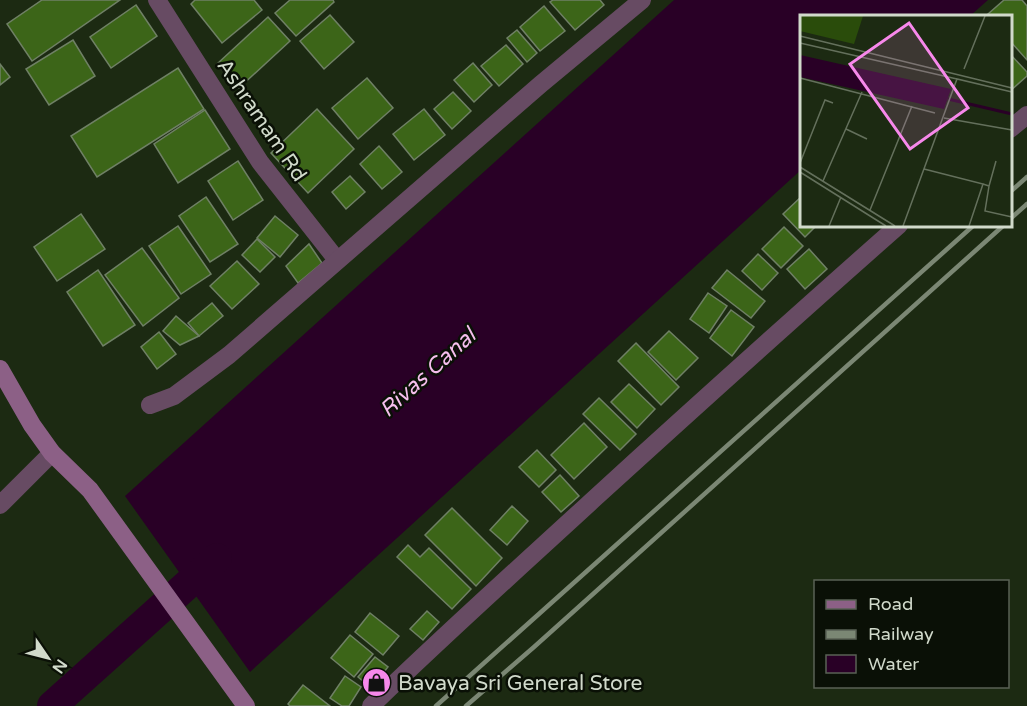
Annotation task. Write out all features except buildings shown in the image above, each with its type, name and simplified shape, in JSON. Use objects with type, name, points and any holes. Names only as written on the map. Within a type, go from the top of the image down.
[{"type":"street","name":"Ashramam Rd","points":[[157,0],[260,162],[337,260]]},
{"type":"street","points":[[150,405],[174,396],[229,355],[541,84],[642,0]]},
{"type":"street","points":[[1012,128],[1027,115]]},
{"type":"street","points":[[371,706],[638,459],[898,226]]},
{"type":"street","points":[[0,369],[32,425],[52,453],[90,490],[246,706]]},
{"type":"street","points":[[0,505],[52,453]]},
{"type":"water","points":[[674,0],[988,0],[971,15],[800,15],[800,171],[250,672],[125,496]]},
{"type":"waterway","name":"Rivas Canal","points":[[52,706],[217,558]]},
{"type":"railway","points":[[1012,190],[1027,177]]},
{"type":"railway","points":[[1012,217],[1027,204]]},
{"type":"railway","points":[[436,706],[973,226]]},
{"type":"railway","points":[[466,706],[1003,226]]},
{"type":"place","name":"Bavaya Sri General Store","points":[[377,683]]}]
